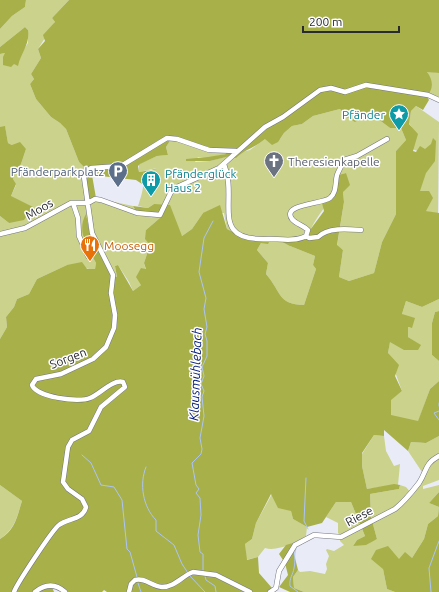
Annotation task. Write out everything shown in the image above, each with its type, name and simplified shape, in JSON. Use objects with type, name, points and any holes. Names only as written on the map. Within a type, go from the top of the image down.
[{"type":"street","points":[[236,151],[209,150],[173,138],[165,139],[121,166],[89,169],[84,177],[88,203],[99,199],[137,213],[157,216],[162,214],[170,195],[177,187],[212,172],[224,164],[236,151],[248,144],[265,127],[283,117],[320,90],[331,88],[345,92],[366,85],[428,95],[439,100]]},
{"type":"street","points":[[306,236],[308,230],[292,219],[290,215],[292,210],[297,206],[314,204],[330,199],[334,193],[338,173],[344,160],[357,156],[388,139]]},
{"type":"street","points":[[224,164],[228,182],[228,220],[235,233],[246,238],[256,240],[294,239],[306,236],[308,238],[318,237],[322,233],[336,230],[361,230]]},
{"type":"street","points":[[73,203],[78,218],[79,236],[88,256]]},
{"type":"street","name":"Moos","points":[[0,234],[25,228],[58,209],[73,203],[88,203]]},
{"type":"street","name":"Sorgen","points":[[14,592],[57,526],[77,518],[84,512],[86,507],[84,501],[68,490],[63,482],[68,447],[72,440],[89,431],[100,407],[125,387],[123,382],[117,382],[92,397],[77,401],[64,400],[37,391],[32,385],[36,378],[60,374],[88,363],[100,354],[106,347],[114,328],[115,320],[111,292],[113,275],[92,233],[88,203]]},
{"type":"street","name":"Riese","points":[[270,592],[276,588],[279,571],[295,545],[314,535],[341,537],[395,509],[401,505],[419,483],[428,462],[439,456]]},
{"type":"street","points":[[129,592],[131,584],[135,580],[143,580],[162,587],[175,584],[189,574],[204,573],[218,576],[238,588],[250,592]]},
{"type":"street","points":[[35,592],[44,586],[50,585],[57,586],[65,592]]},
{"type":"green space","points":[[0,0],[26,0],[25,7],[12,16],[0,29]]},
{"type":"green space","points":[[26,0],[69,0],[52,18],[55,22],[38,49],[41,58],[31,74],[34,79],[30,84],[36,99],[51,117],[66,129],[79,162],[85,168],[86,177],[96,198],[133,206],[136,211],[161,217],[146,230],[150,245],[144,263],[146,270],[141,268],[141,285],[133,291],[118,265],[115,266],[117,277],[111,275],[90,234],[87,215],[83,238],[96,263],[95,270],[67,265],[37,279],[29,294],[17,299],[14,307],[6,317],[7,327],[0,339],[0,216],[9,223],[11,196],[16,185],[13,179],[21,164],[26,149],[8,143],[5,127],[0,127],[0,54],[5,53],[14,63],[19,61],[20,55],[28,43],[28,30],[25,27],[0,47],[0,29],[12,16],[25,7]]},
{"type":"green space","points":[[69,0],[439,0],[439,73],[427,72],[431,78],[432,84],[431,90],[427,96],[429,100],[423,110],[416,106],[411,111],[409,124],[418,134],[413,151],[416,152],[420,146],[425,149],[431,144],[433,138],[436,141],[435,161],[426,173],[420,191],[429,191],[433,198],[426,211],[439,213],[439,299],[422,307],[406,301],[402,314],[415,318],[412,328],[408,327],[408,337],[421,345],[418,350],[404,350],[390,342],[388,353],[399,365],[395,376],[402,391],[391,400],[391,415],[418,421],[430,389],[439,381],[439,436],[426,443],[411,442],[408,451],[384,430],[384,436],[374,435],[362,453],[362,466],[367,489],[394,484],[400,485],[399,489],[370,494],[371,517],[377,539],[366,545],[353,546],[357,540],[365,536],[351,502],[336,502],[322,523],[307,527],[293,519],[291,511],[278,508],[271,494],[256,523],[252,539],[245,544],[247,560],[258,557],[259,573],[272,588],[268,592],[107,592],[104,590],[102,592],[67,592],[52,587],[54,592],[0,592],[0,539],[9,532],[12,527],[17,518],[22,501],[0,485],[0,339],[7,327],[6,317],[14,307],[17,299],[29,294],[37,279],[67,265],[82,262],[87,269],[95,269],[96,263],[84,239],[82,227],[86,214],[90,234],[111,275],[117,277],[115,266],[118,265],[133,291],[141,285],[136,277],[141,268],[146,269],[144,263],[150,245],[145,239],[146,230],[161,217],[152,213],[136,211],[133,206],[148,208],[154,204],[170,205],[182,236],[192,229],[203,213],[220,205],[227,229],[237,234],[270,240],[268,244],[261,243],[257,250],[268,263],[266,274],[285,300],[289,303],[304,305],[316,269],[313,265],[315,256],[277,239],[304,240],[308,238],[310,230],[324,211],[322,203],[329,201],[338,175],[346,173],[350,185],[343,192],[344,202],[337,245],[343,250],[339,277],[349,281],[374,273],[382,242],[396,214],[396,151],[406,140],[401,128],[390,128],[370,113],[355,122],[345,116],[340,109],[313,116],[302,124],[292,126],[284,133],[278,142],[272,145],[265,139],[236,158],[230,156],[210,161],[186,161],[186,159],[226,154],[226,151],[165,137],[150,146],[171,139],[166,147],[168,155],[157,156],[138,166],[139,172],[157,169],[143,173],[144,177],[142,184],[136,180],[92,175],[96,198],[89,199],[85,168],[79,162],[66,129],[51,117],[36,99],[30,84],[34,79],[31,74],[41,58],[38,49],[45,41],[43,35],[55,22],[52,18]]},
{"type":"green space","points":[[25,27],[28,30],[28,40],[18,66],[14,64],[11,67],[3,65],[3,57],[5,53],[0,54],[0,47]]},
{"type":"green space","points":[[427,71],[439,73],[439,97],[429,93]]},
{"type":"green space","points":[[416,106],[439,122],[438,214],[426,211],[419,191],[422,184],[420,152],[412,149],[417,135],[409,123],[411,111]]},
{"type":"green space","points":[[340,109],[345,116],[370,113],[390,128],[401,128],[406,140],[396,151],[396,214],[382,242],[374,273],[349,281],[339,277],[343,250],[337,246],[344,202],[343,192],[346,173],[338,175],[334,192],[315,222],[308,238],[294,239],[290,246],[315,256],[313,265],[316,269],[304,305],[289,303],[285,300],[266,274],[268,263],[257,250],[261,243],[270,240],[237,234],[227,229],[224,213],[203,213],[192,229],[182,236],[154,204],[148,208],[138,206],[142,194],[142,173],[157,168],[139,172],[139,164],[157,156],[168,155],[166,147],[170,140],[149,147],[156,141],[165,137],[226,151],[226,154],[208,158],[198,157],[195,162],[210,161],[250,150],[265,139],[280,139],[292,126],[302,124],[313,116]]},
{"type":"green space","points":[[5,126],[8,143],[12,145],[20,142],[26,149],[21,164],[13,179],[16,184],[11,196],[33,207],[24,220],[9,223],[0,216],[0,127]]},
{"type":"green space","points":[[439,299],[439,311],[435,312],[432,323],[432,355],[439,361],[439,381],[430,389],[418,422],[391,416],[391,399],[402,391],[388,353],[390,341],[420,345],[408,337],[408,327],[411,328],[402,314],[406,301],[422,307]]},
{"type":"green space","points":[[439,311],[439,361],[432,355],[432,323],[435,312]]},
{"type":"green space","points":[[374,435],[384,436],[386,451],[394,466],[400,464],[398,485],[367,489],[362,466],[362,454]]},
{"type":"green space","points":[[439,436],[439,480],[423,486],[423,489],[439,485],[439,492],[429,503],[439,507],[438,516],[428,524],[424,539],[412,558],[400,559],[383,569],[387,589],[395,592],[304,592],[294,588],[293,577],[298,570],[300,572],[310,571],[325,574],[329,556],[326,550],[334,551],[344,545],[340,541],[338,523],[326,517],[336,502],[351,502],[365,536],[357,540],[353,546],[377,539],[371,517],[370,494],[399,489],[400,485],[406,487],[411,493],[424,475],[408,451],[411,442],[426,443]]},
{"type":"green space","points":[[0,485],[22,501],[12,527],[0,539]]},
{"type":"green space","points":[[439,492],[439,507],[429,503]]},
{"type":"green space","points":[[272,494],[291,511],[293,519],[307,527],[306,536],[281,548],[265,548],[258,557],[246,560],[245,544],[252,539],[256,523]]},
{"type":"green space","points":[[439,507],[439,592],[395,592],[387,589],[383,569],[371,559],[376,550],[388,546],[399,559],[405,552],[412,558],[424,539],[428,524],[438,516]]},
{"type":"green space","points":[[296,542],[294,554],[298,570],[293,577],[294,588],[304,592],[290,592],[279,587],[288,575],[285,563],[279,554],[286,545]]},
{"type":"waterway","name":"Klausmühlebach","points":[[203,571],[203,554],[200,552],[198,535],[201,515],[200,498],[196,493],[199,489],[196,485],[192,463],[201,454],[202,449],[200,438],[204,416],[202,397],[204,391],[201,384],[204,376],[202,367],[207,356],[207,341],[205,334],[207,327],[204,309],[206,298],[199,272],[204,238],[213,221]]},
{"type":"waterway","points":[[439,411],[434,413],[439,420]]},
{"type":"waterway","points":[[82,455],[91,463],[101,485],[114,487],[122,500],[127,549],[130,552],[137,577]]},
{"type":"waterway","name":"Klausmühlebach","points":[[146,467],[143,481],[145,502],[156,520],[156,531],[174,545],[182,564],[188,573]]},
{"type":"waterway","points":[[306,478],[304,521],[308,529]]},
{"type":"waterway","points":[[431,592],[429,568],[439,541]]},
{"type":"waterway","points":[[297,546],[290,586],[298,592]]},
{"type":"waterway","name":"Klausmühlebach","points":[[190,576],[205,592]]},
{"type":"waterway","name":"Klausmühlebach","points":[[205,576],[206,580],[215,586],[216,592]]},
{"type":"waterway","points":[[138,583],[141,592]]},
{"type":"place","name":"Pfänder","points":[[399,131]]},
{"type":"place","name":"Theresienkapelle","points":[[274,178]]},
{"type":"place","name":"Pfänderparkplatz","points":[[118,188]]},
{"type":"place","name":"Pfänderglück Haus 2","points":[[151,197]]},
{"type":"place","name":"Moosegg","points":[[90,262]]}]
